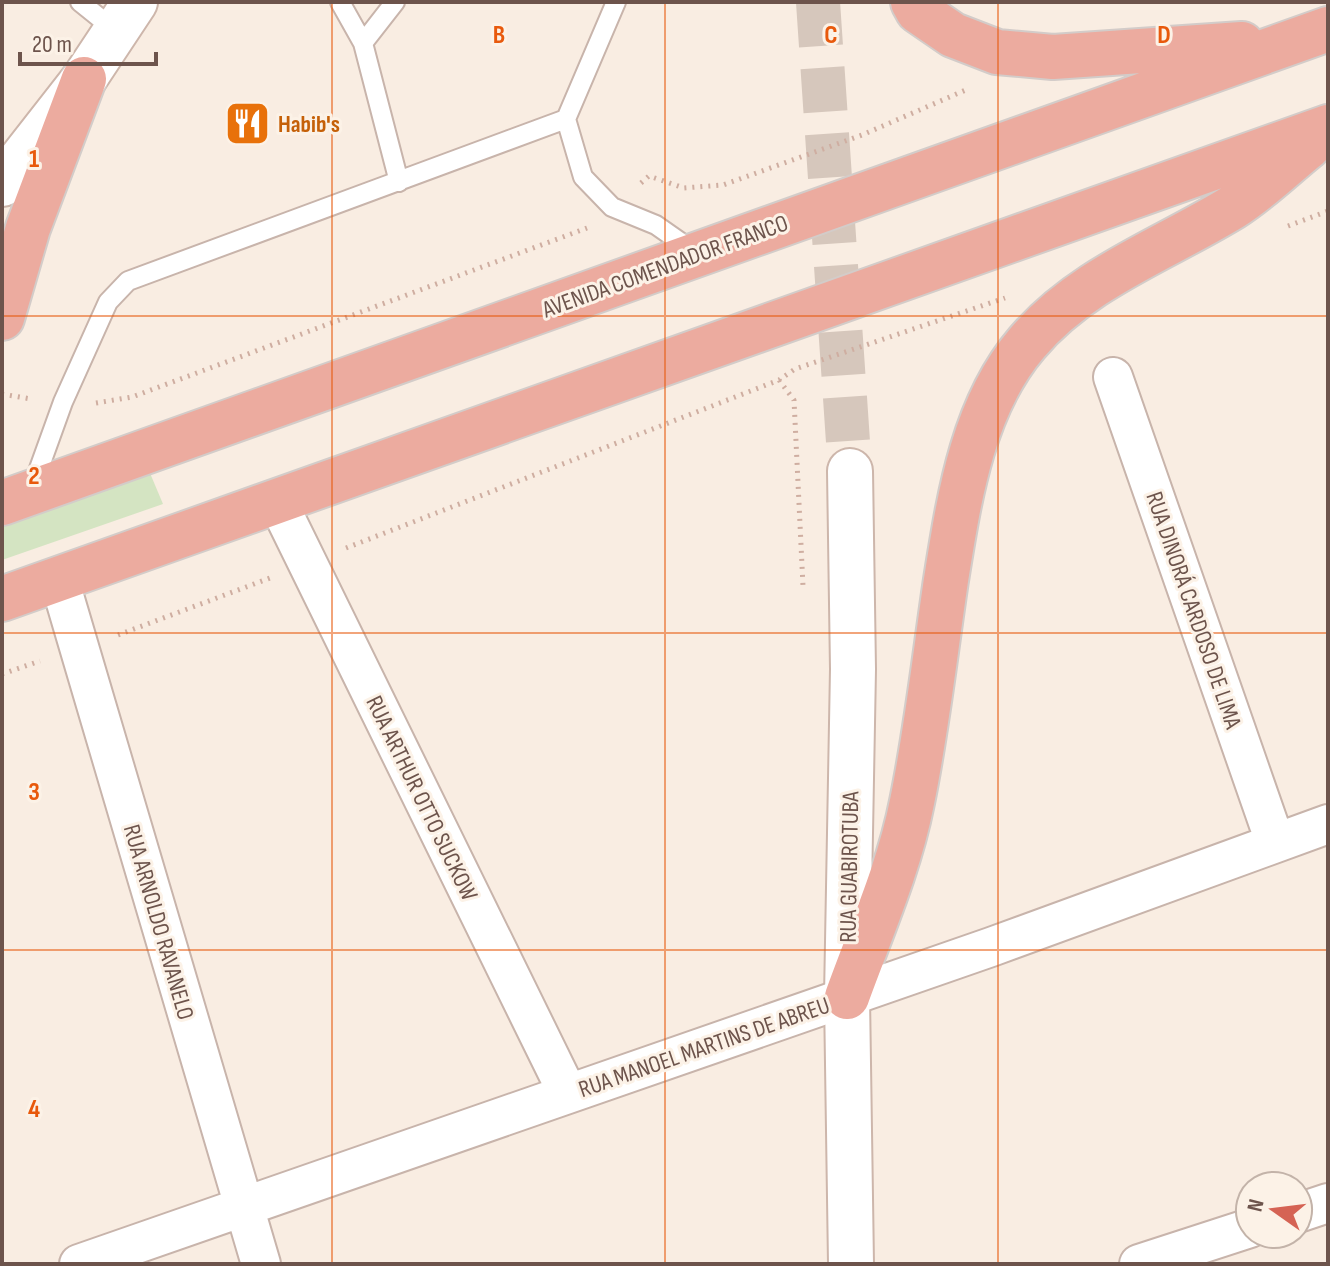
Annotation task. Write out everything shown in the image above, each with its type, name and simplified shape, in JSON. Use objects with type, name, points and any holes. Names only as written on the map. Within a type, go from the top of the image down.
[{"type":"highway","points":[[913,2],[918,11],[953,35],[997,52],[1053,57],[1312,35]]},
{"type":"highway","name":"AVENIDA COMENDADOR FRANCO","points":[[16,498],[1312,35]]},
{"type":"highway","points":[[2,318],[28,228],[84,79]]},
{"type":"highway","points":[[2,599],[1328,129]]},
{"type":"highway","points":[[847,997],[898,857],[912,802],[964,484],[979,427],[1000,381],[1027,342],[1064,307],[1112,272],[1235,205],[1328,129]]},
{"type":"main road","points":[[2,184],[84,79],[125,16]]},
{"type":"main road","name":"RUA GUABIROTUBA","points":[[850,471],[853,669],[847,997],[851,1264]]},
{"type":"street","name":"RUA DINORÁ CARDOSO DE LIMA","points":[[1113,377],[1275,842]]},
{"type":"street","name":"RUA ARTHUR OTTO SUCKOW","points":[[277,501],[568,1094]]},
{"type":"street","name":"RUA ARNOLDO RAVANELO","points":[[59,579],[261,1264]]},
{"type":"street","name":"RUA MANOEL MARTINS DE ABREU","points":[[79,1264],[847,997],[1328,824]]},
{"type":"street","points":[[1139,1264],[1234,1233]]},
{"type":"lane","points":[[80,2],[125,16]]},
{"type":"lane","points":[[340,2],[363,43],[399,182]]},
{"type":"lane","points":[[363,43],[395,2]]},
{"type":"lane","points":[[616,2],[566,119],[583,177],[612,207],[656,225],[698,255]]},
{"type":"lane","points":[[16,498],[108,302],[128,281],[566,119]]},
{"type":"path","points":[[649,176],[684,188],[723,185],[862,135],[968,88]]},
{"type":"path","points":[[86,405],[132,397],[586,229]]},
{"type":"path","points":[[342,550],[779,380],[795,369],[1012,296]]},
{"type":"path","points":[[779,380],[794,400],[803,592]]},
{"type":"path","points":[[2,394],[21,397]]},
{"type":"path","points":[[2,674],[273,577]]},
{"type":"green space","points":[[147,466],[163,504],[2,560],[2,517]]},
{"type":"tunnel","points":[[818,2],[850,471]]},
{"type":"place","name":"Habib's","points":[[247,124]]}]
